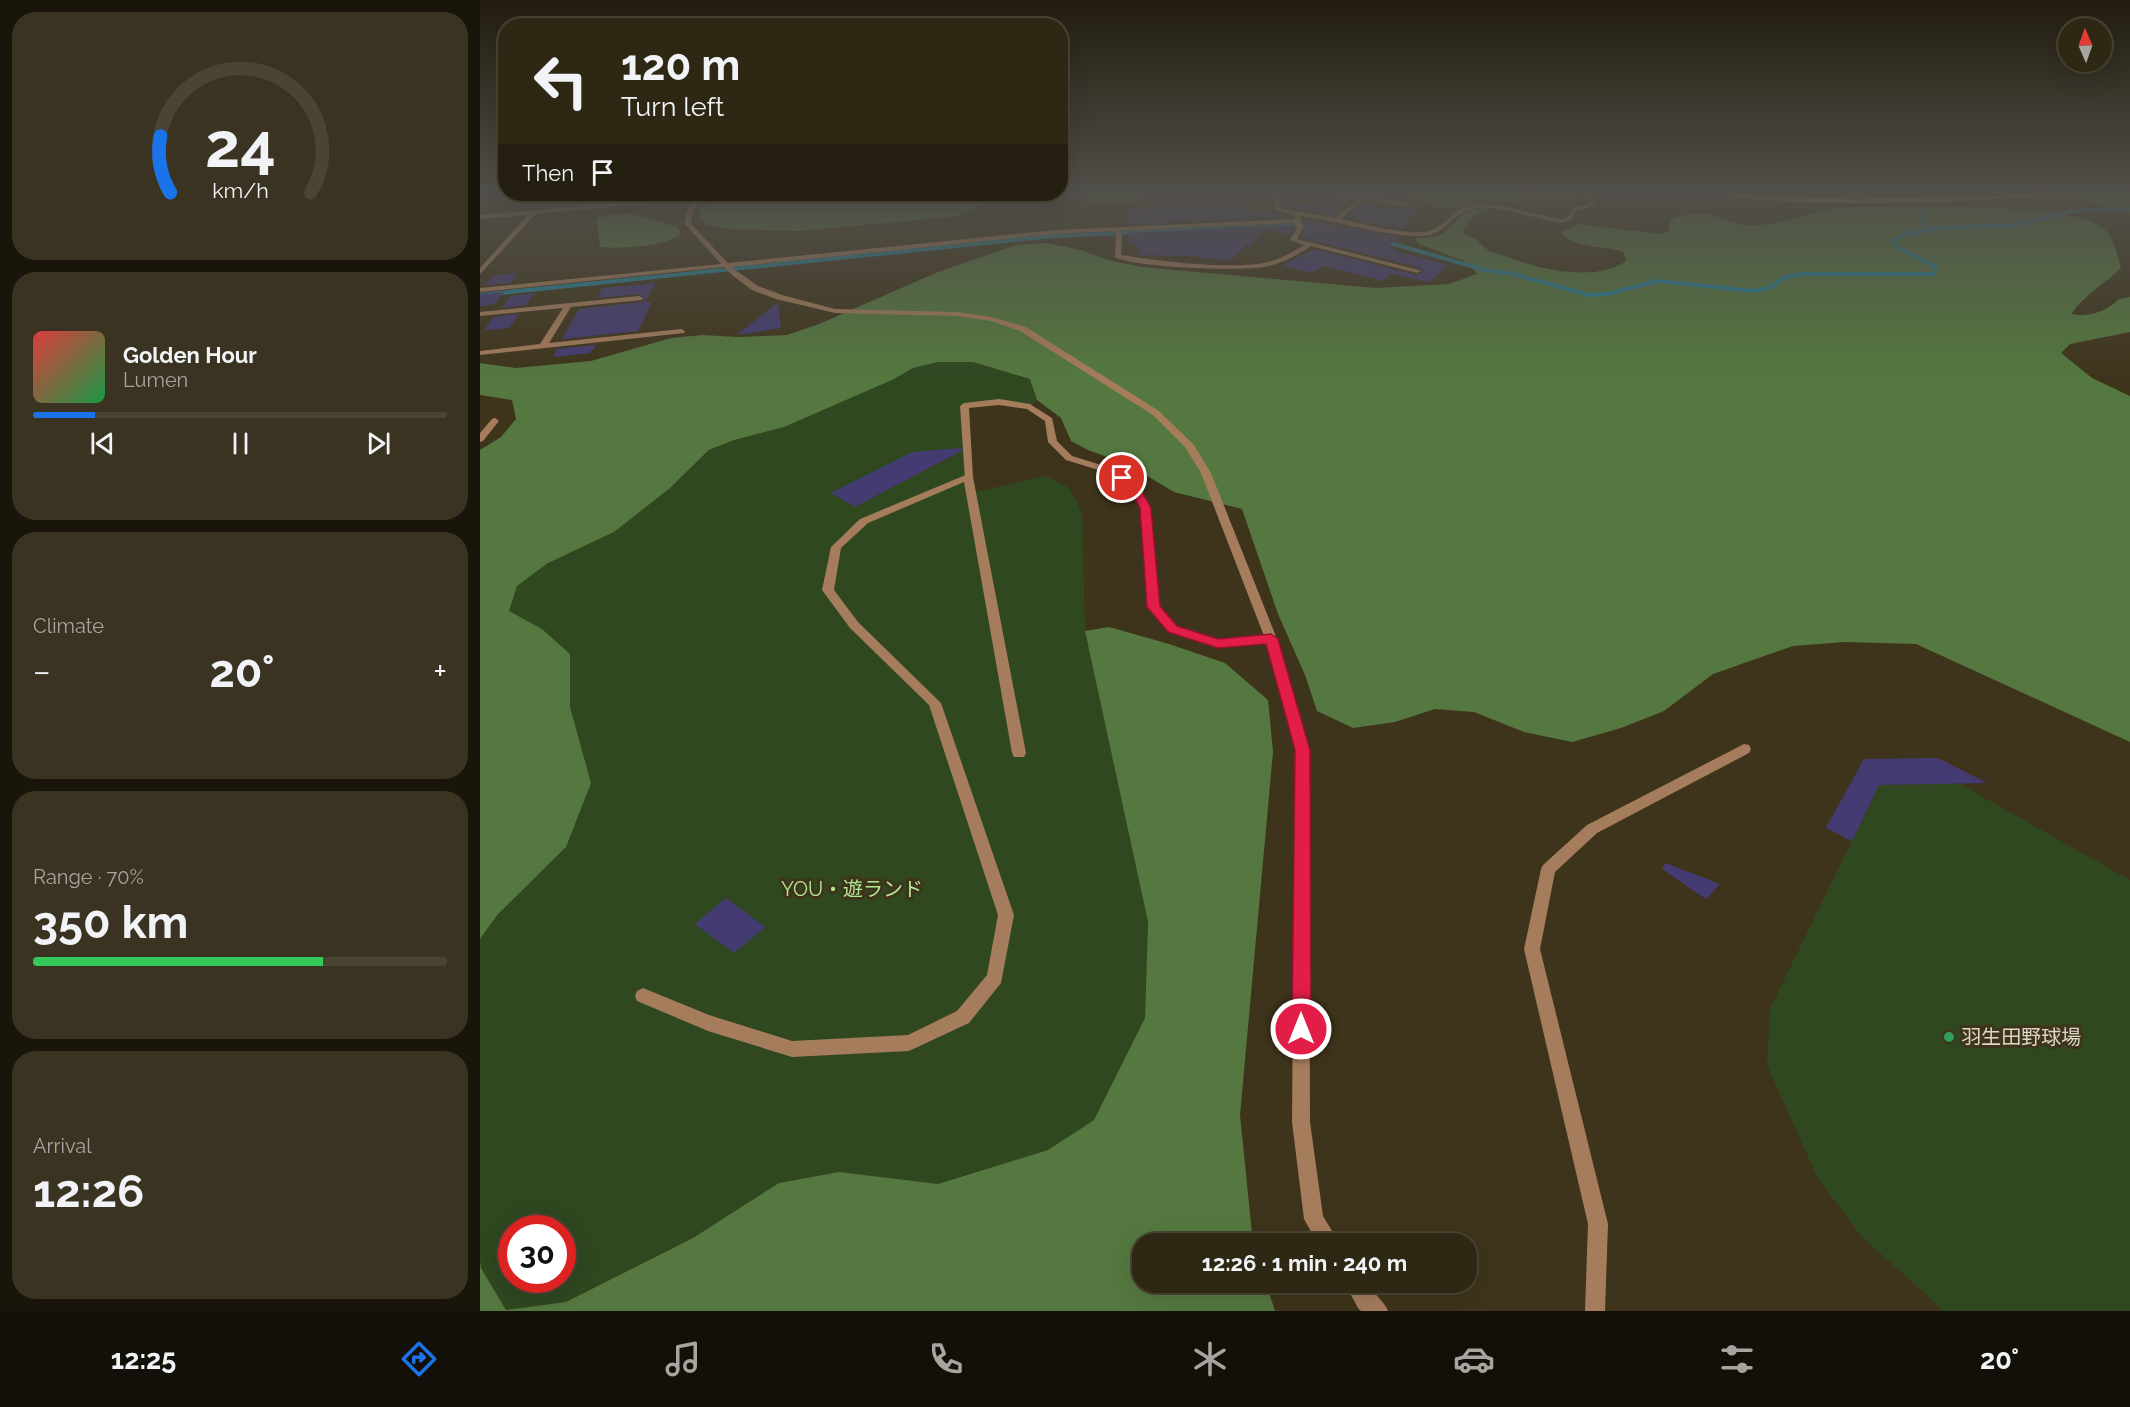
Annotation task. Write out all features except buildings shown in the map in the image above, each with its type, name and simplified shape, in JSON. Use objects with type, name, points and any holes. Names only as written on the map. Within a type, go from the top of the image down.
[{"type":"street","points":[[480,273],[496,255]]},
{"type":"street","points":[[716,255],[734,274],[755,288],[835,311],[957,314],[992,319],[1023,329],[1156,413],[1189,445],[1206,473],[1271,639],[1302,750],[1301,1122],[1314,1219],[1323,1233]]},
{"type":"street","points":[[480,290],[831,255]]},
{"type":"street","points":[[1118,255],[1148,262],[1244,266],[1268,264],[1289,255]]},
{"type":"street","points":[[1355,255],[1417,271]]},
{"type":"street","points":[[480,314],[639,298]]},
{"type":"street","points":[[543,346],[568,305]]},
{"type":"street","points":[[480,353],[681,331]]},
{"type":"street","points":[[1019,753],[968,477],[964,406],[999,402],[1030,407],[1049,420],[1053,442],[1069,458],[1110,471],[1134,485],[1146,508],[1154,607],[1173,629],[1218,644],[1271,639]]},
{"type":"street","points":[[480,424],[495,421],[480,438]]},
{"type":"street","points":[[643,996],[708,1023],[792,1049],[909,1043],[963,1017],[995,978],[1006,915],[935,703],[854,625],[828,590],[836,547],[864,521],[968,477]]},
{"type":"street","points":[[1595,1311],[1598,1224],[1532,949],[1548,869],[1592,829],[1744,749]]},
{"type":"street","points":[[1360,1293],[1365,1301],[1378,1311]]},
{"type":"green space","points":[[987,255],[1095,255],[1142,267],[1375,288],[1449,284],[1477,274],[1469,263],[1448,255],[1503,255],[1549,269],[1583,273],[1614,268],[1626,261],[1625,255],[2117,255],[2121,268],[2082,301],[2071,314],[2084,315],[2097,312],[2109,307],[2119,299],[2130,297],[2130,332],[2070,344],[2061,353],[2092,378],[2130,396],[2130,742],[1916,644],[1845,642],[1793,646],[1713,674],[1664,711],[1621,728],[1572,742],[1524,732],[1474,712],[1435,709],[1395,722],[1353,728],[1317,711],[1305,675],[1278,614],[1242,509],[1174,492],[1129,465],[1088,450],[1071,441],[1061,418],[1037,400],[1030,379],[973,362],[938,362],[913,368],[892,380],[784,427],[734,440],[709,450],[670,488],[614,532],[548,563],[517,586],[509,611],[542,629],[570,654],[570,707],[591,783],[566,847],[498,914],[480,939],[480,450],[501,437],[516,419],[512,400],[480,395],[480,363],[516,368],[591,361],[671,338],[703,335],[736,337],[787,335],[819,324],[938,272]]},
{"type":"green space","name":"YOU・遊ランド","points":[[938,362],[973,362],[1030,379],[1037,400],[1030,407],[999,402],[964,406],[971,493],[1046,476],[1069,488],[1082,512],[1085,631],[1148,922],[1145,1018],[1094,1120],[1048,1150],[938,1184],[839,1172],[779,1183],[693,1238],[566,1302],[506,1310],[481,1268],[480,1260],[480,939],[591,783],[570,707],[570,654],[542,629],[509,611],[517,586],[548,563],[614,532],[670,488],[709,451],[734,440],[784,427],[892,380],[913,368]]},
{"type":"green space","points":[[1109,627],[1225,663],[1268,700],[1273,752],[1240,1115],[1252,1233],[1132,1233],[1132,1293],[1269,1293],[1275,1311],[480,1311],[480,1260],[481,1268],[506,1310],[566,1302],[693,1238],[779,1183],[839,1172],[938,1184],[1048,1150],[1094,1120],[1145,1018],[1148,922],[1085,631]]},
{"type":"green space","name":"羽生田野球場","points":[[1960,784],[2130,880],[2130,1311],[1944,1311],[1862,1237],[1818,1179],[1767,1065],[1770,1009],[1879,785]]},
{"type":"waterway","points":[[480,295],[867,255]]},
{"type":"waterway","points":[[1433,255],[1589,295],[1607,294],[1658,281],[1752,291],[1770,288],[1783,278],[1802,274],[1933,274],[1936,270],[1934,266],[1913,255]]},
{"type":"place","name":"羽生田野球場","points":[[1949,1037]]},
{"type":"route","points":[[1122,478],[1134,485],[1146,508],[1154,607],[1173,629],[1218,644],[1271,639],[1302,750],[1301,1029]]}]
